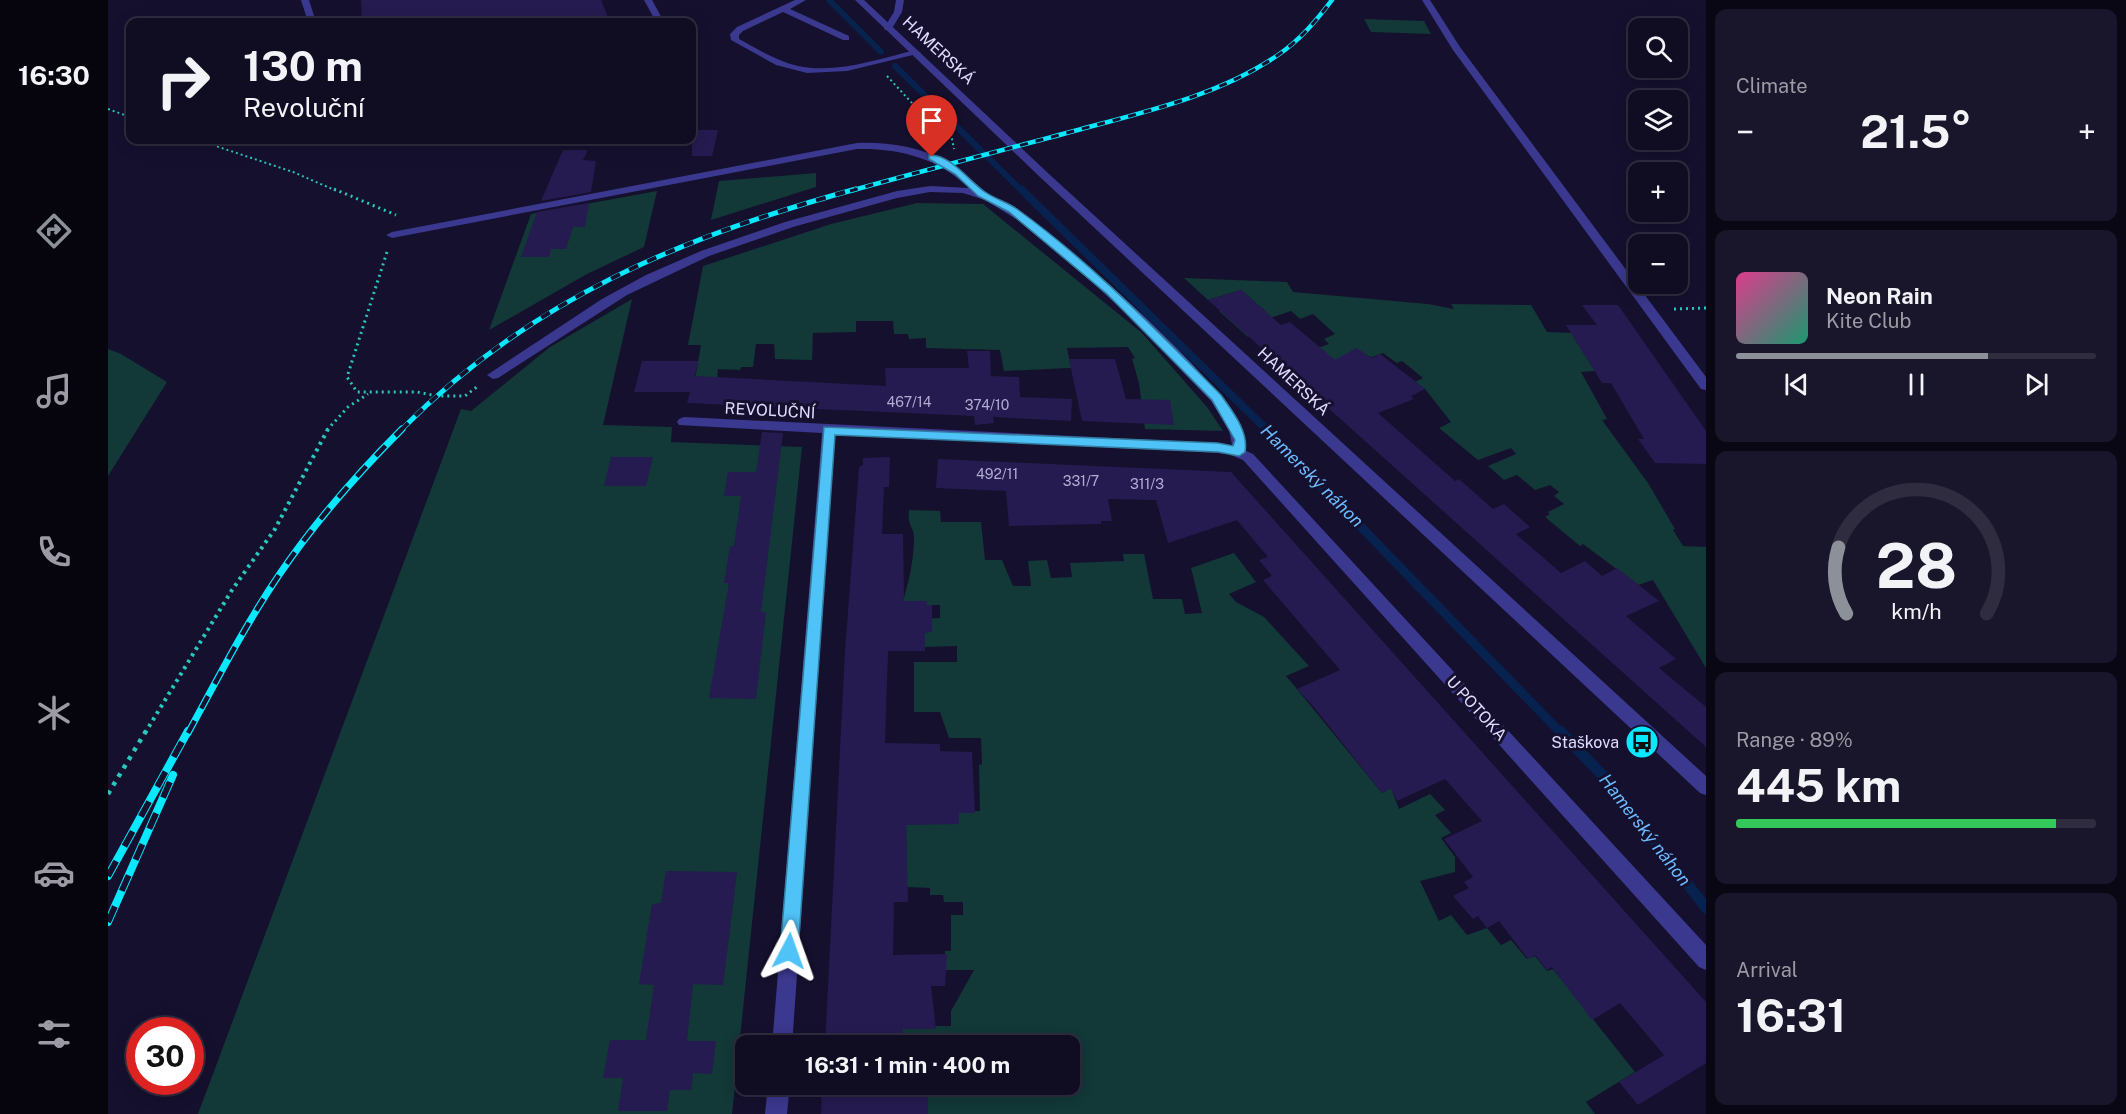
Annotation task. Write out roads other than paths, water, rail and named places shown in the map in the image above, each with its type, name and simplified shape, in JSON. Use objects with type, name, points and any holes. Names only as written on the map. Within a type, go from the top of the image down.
[{"type":"street","points":[[305,0],[311,18]]},
{"type":"street","points":[[648,0],[658,18]]},
{"type":"street","points":[[802,0],[736,32],[735,40],[783,64],[804,70],[822,71],[916,53]]},
{"type":"street","name":"HAMERSKÁ","points":[[860,0],[1045,176],[1706,787]]},
{"type":"street","points":[[888,27],[898,12],[900,0]]},
{"type":"street","points":[[1426,0],[1456,48],[1706,386]]},
{"type":"street","points":[[783,9],[846,38]]},
{"type":"street","points":[[392,235],[408,230],[857,146],[899,147],[926,155],[959,172],[981,194]]},
{"type":"street","points":[[493,375],[586,313],[624,291],[660,272],[743,237],[914,190],[947,188],[981,194],[1012,210],[1111,292],[1182,361],[1216,398],[1241,440],[1243,454]]},
{"type":"street","name":"REVOLUČNÍ","points":[[684,422],[1218,448],[1243,454]]},
{"type":"street","points":[[783,1035],[829,430]]},
{"type":"street","name":"U POTOKA","points":[[1243,454],[1706,960]]},
{"type":"street","points":[[776,1114],[778,1095]]},
{"type":"waterway","name":"Hamerský náhon","points":[[829,0],[881,52]]},
{"type":"waterway","name":"Hamerský náhon","points":[[895,66],[1022,191]]},
{"type":"waterway","name":"Hamerský náhon","points":[[1021,189],[1266,429]]},
{"type":"waterway","name":"Hamerský náhon","points":[[1266,429],[1561,733]]},
{"type":"waterway","name":"Hamerský náhon","points":[[1560,731],[1608,781],[1706,908]]},
{"type":"railway","points":[[850,191],[1127,117],[1206,92],[1231,82],[1278,55],[1307,30],[1332,0]]},
{"type":"railway","points":[[401,430],[451,384],[502,344],[556,309],[612,278],[729,228],[856,189]]},
{"type":"railway","points":[[188,733],[243,633],[293,555],[337,499],[401,430]]},
{"type":"railway","points":[[108,876],[188,731]]},
{"type":"railway","points":[[108,922],[173,775]]},
{"type":"place","name":"Staškova","points":[[1642,742]]}]
